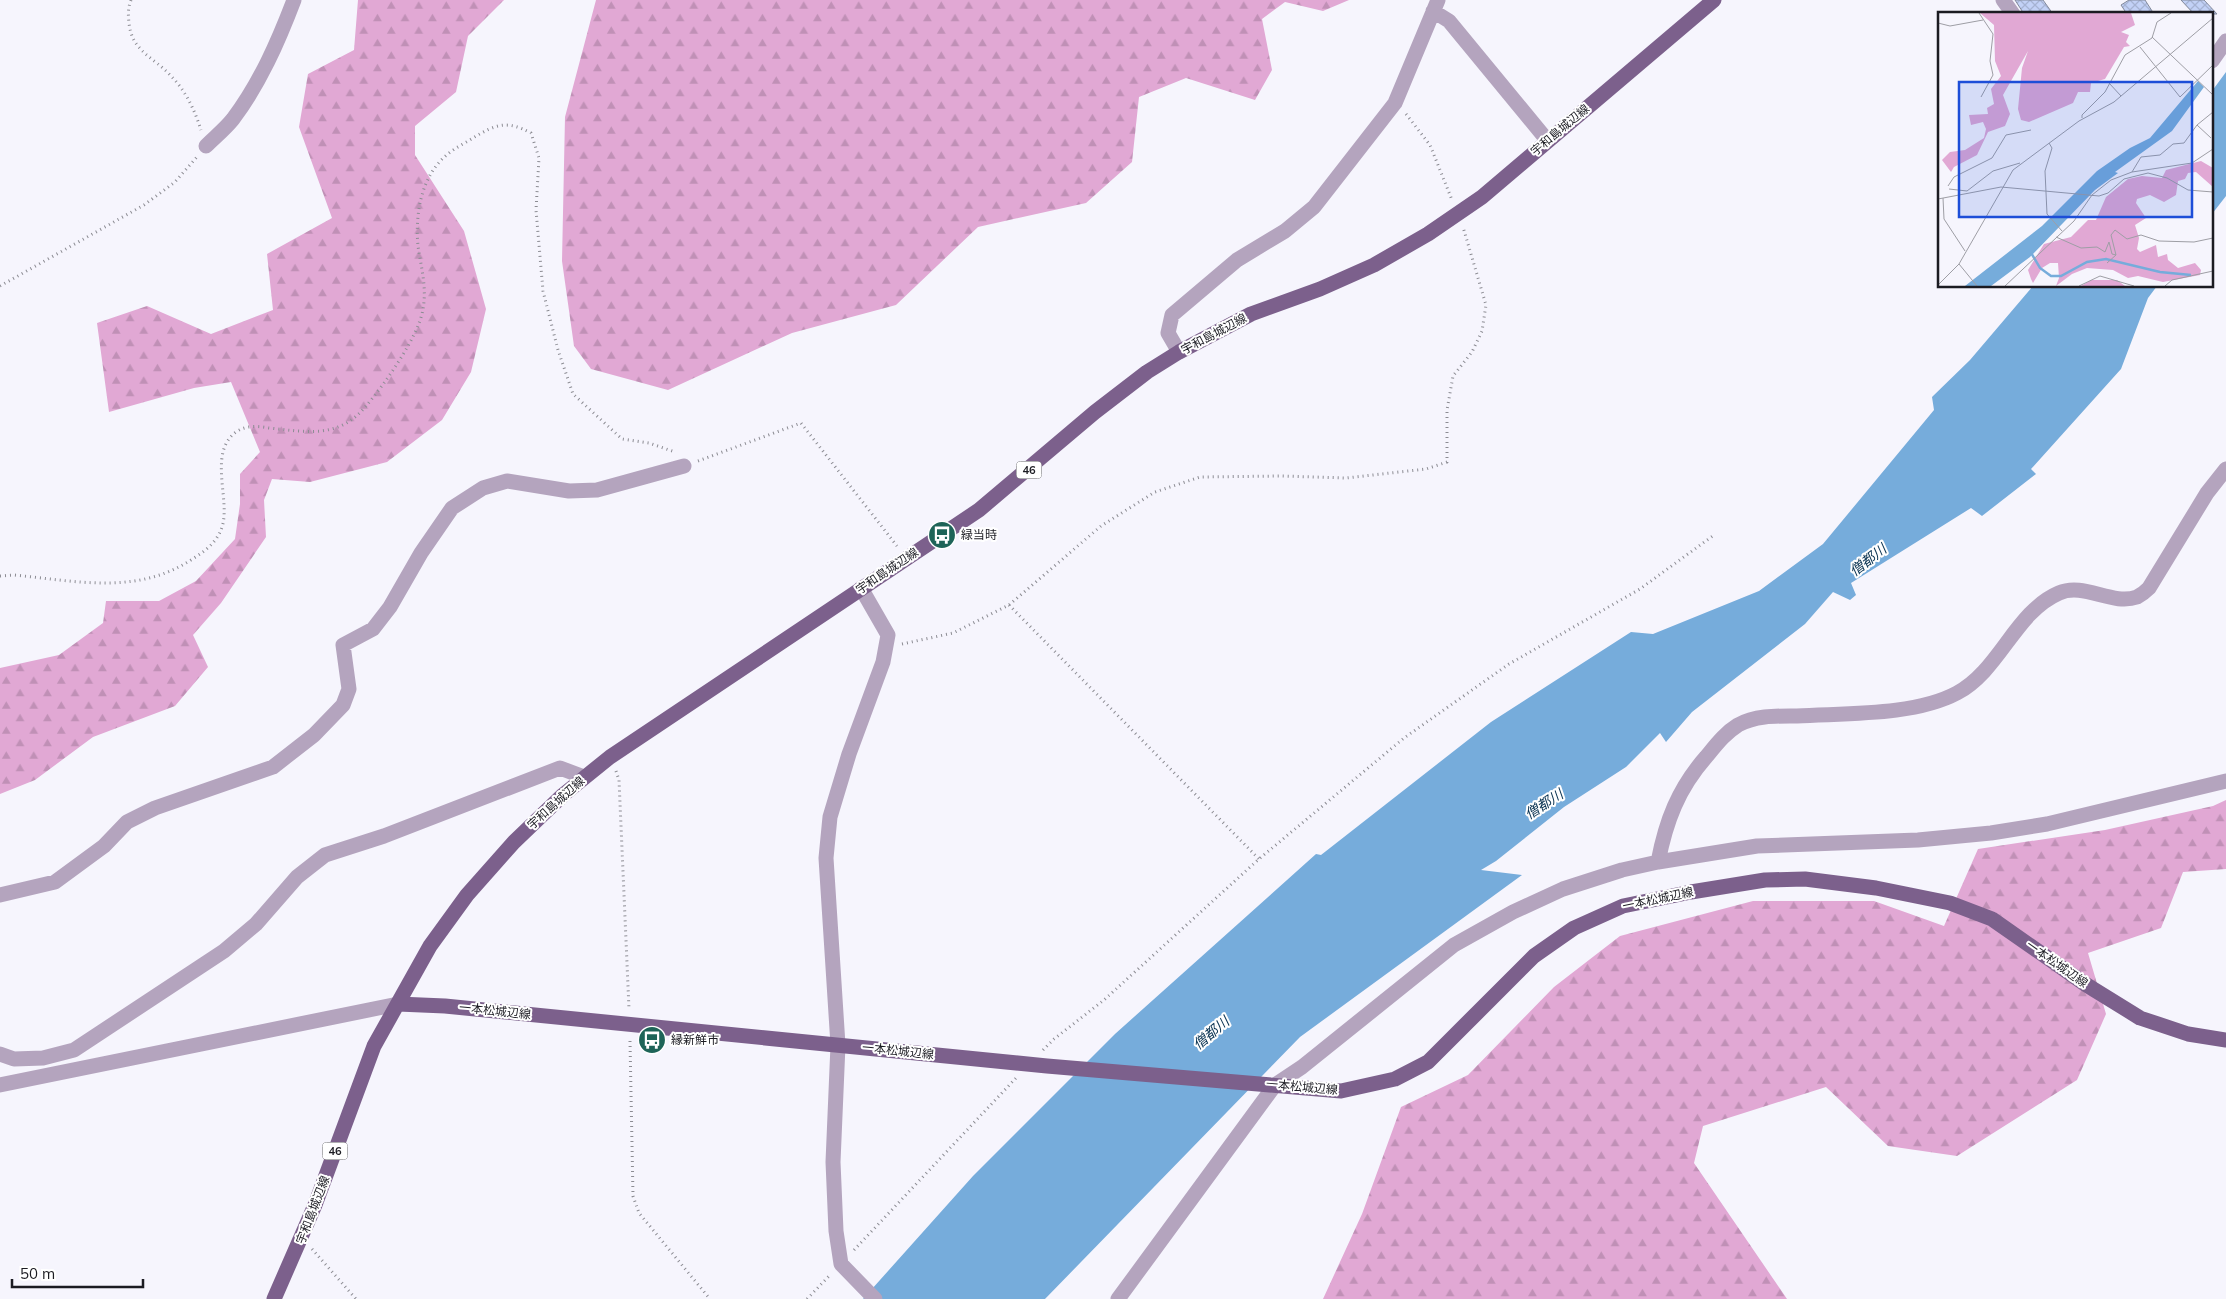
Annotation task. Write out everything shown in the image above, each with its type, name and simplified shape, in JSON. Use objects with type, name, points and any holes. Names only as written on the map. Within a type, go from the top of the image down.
[{"type":"main road","name":"宇和島城辺線","points":[[274,1299],[300,1245],[374,1046],[430,946],[467,895],[514,842],[584,777],[618,751],[980,510],[1095,412],[1147,372],[1179,352],[1251,314],[1320,289],[1374,265],[1428,234],[1482,197],[1714,0]]},
{"type":"main road","name":"一本松城辺線","points":[[398,1004],[455,1007],[1047,1066],[1341,1091],[1395,1079],[1428,1062],[1534,956],[1574,928],[1623,906],[1691,892],[1765,880],[1805,879],[1876,888],[1950,903],[1992,919],[2085,984],[2140,1018],[2188,1034],[2226,1040]]},
{"type":"street","points":[[206,146],[232,120],[257,82],[278,41],[294,0]]},
{"type":"street","points":[[2003,0],[2011,12]]},
{"type":"street","points":[[1179,352],[1168,333],[1172,315],[1237,260],[1285,232],[1314,207],[1395,103],[1436,6],[1547,140]]},
{"type":"street","points":[[2214,58],[2226,40]]},
{"type":"street","points":[[0,895],[55,882],[104,846],[127,822],[155,808],[273,767],[314,735],[343,705],[349,689],[343,645],[373,629],[390,607],[421,553],[452,508],[483,488],[507,481],[569,491],[597,490],[684,466]]},
{"type":"street","points":[[1658,862],[1671,810],[1692,772],[1722,737],[1739,725],[1764,717],[1886,712],[1921,705],[1957,693],[1977,678],[2042,601],[2062,592],[2080,590],[2123,599],[2137,597],[2150,588],[2206,493],[2226,469]]},
{"type":"street","points":[[862,588],[888,634],[883,662],[849,754],[830,817],[826,858],[838,1045],[833,1162],[836,1231],[844,1266],[875,1299]]},
{"type":"street","points":[[0,1054],[14,1059],[43,1058],[74,1050],[224,951],[256,924],[297,877],[325,855],[384,836],[560,768],[584,777]]},
{"type":"street","points":[[1118,1299],[1275,1085],[1302,1067],[1454,946],[1513,912],[1563,889],[1622,870],[1658,862],[1757,846],[1918,840],[1991,834],[2048,824],[2226,781]]},
{"type":"street","points":[[0,1085],[398,1004]]},
{"type":"path","points":[[0,286],[144,206],[175,182],[206,146],[194,108],[185,95],[171,75],[152,60],[131,38],[128,9],[131,0]]},
{"type":"path","points":[[886,646],[911,643],[953,633],[1009,605],[1101,526],[1155,492],[1200,477],[1282,476],[1346,478],[1426,469],[1447,462],[1447,410],[1454,376],[1472,352],[1482,331],[1486,305],[1480,279],[1458,213],[1430,145],[1395,103]]},
{"type":"path","points":[[0,576],[14,575],[106,584],[140,582],[178,569],[206,550],[220,536],[224,516],[222,475],[224,447],[236,432],[252,426],[313,432],[344,426],[366,407],[411,341],[423,310],[425,284],[418,245],[418,207],[429,179],[447,154],[491,127],[515,125],[531,133],[539,158],[536,210],[543,291],[558,350],[573,394],[622,439],[648,443],[675,452],[684,466],[801,423],[879,525],[907,558]]},
{"type":"path","points":[[807,1299],[844,1266],[1054,1039],[1104,1000],[1259,858],[1404,738],[1508,664],[1640,589],[1714,535]]},
{"type":"path","points":[[1009,605],[1259,858]]},
{"type":"path","points":[[300,1245],[314,1250],[356,1299]]},
{"type":"green space","points":[[358,0],[504,0],[468,36],[456,92],[415,126],[415,155],[464,231],[486,309],[471,372],[442,420],[387,462],[310,482],[272,479],[264,500],[266,537],[221,603],[193,635],[208,667],[175,706],[93,737],[35,780],[0,794],[0,668],[59,655],[103,623],[106,601],[159,601],[196,581],[235,539],[240,504],[240,474],[260,452],[231,382],[194,388],[109,412],[97,323],[147,306],[211,334],[273,310],[267,254],[332,218],[299,127],[308,74],[354,50]]},
{"type":"green space","points":[[596,0],[1349,0],[1323,11],[1285,2],[1262,19],[1272,70],[1255,100],[1186,78],[1139,97],[1132,162],[1086,203],[978,227],[896,305],[792,333],[668,390],[591,369],[574,346],[562,261],[565,117]]},
{"type":"green space","points":[[2226,800],[2226,869],[2183,872],[2161,928],[2088,953],[2106,1014],[2077,1080],[1957,1156],[1888,1146],[1826,1087],[1703,1126],[1694,1163],[1787,1299],[1323,1299],[1362,1214],[1401,1107],[1468,1075],[1554,987],[1620,936],[1753,901],[1874,901],[1944,926],[1978,849],[2105,830],[2213,806]]},
{"type":"water","points":[[2226,72],[2226,196],[2214,211],[2214,88]]},
{"type":"water","name":"僧都川","points":[[2031,288],[2156,288],[2148,298],[2121,369],[2031,469],[2036,474],[1982,516],[1971,508],[1851,583],[1856,595],[1850,600],[1833,592],[1805,624],[1692,712],[1666,742],[1660,733],[1626,767],[1564,807],[1496,861],[1481,870],[1522,875],[1300,1037],[1045,1299],[863,1299],[973,1176],[1115,1034],[1316,854],[1321,855],[1491,722],[1631,632],[1653,634],[1759,591],[1823,544],[1934,410],[1932,397],[1970,360]]},
{"type":"building","points":[[2015,0],[2043,0],[2052,12],[2023,12]]},
{"type":"building","points":[[2129,0],[2145,0],[2153,12],[2126,12],[2121,5]]},
{"type":"building","points":[[2181,0],[2204,0],[2217,14],[2214,14],[2214,12],[2192,12]]},
{"type":"place","name":"緑当時","points":[[942,535]]},
{"type":"place","name":"縁新鮮市","points":[[652,1040]]}]
